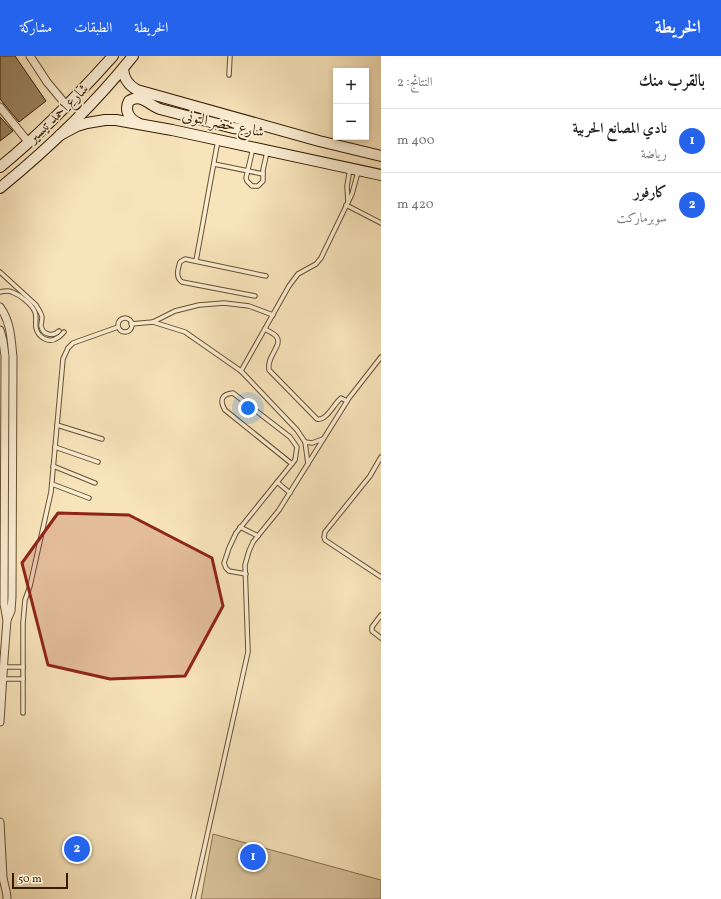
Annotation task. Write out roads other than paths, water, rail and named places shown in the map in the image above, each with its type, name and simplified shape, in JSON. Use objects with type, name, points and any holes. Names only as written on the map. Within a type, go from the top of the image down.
[{"type":"main road","name":"شارع احمد تيسير","points":[[0,167],[29,143],[67,106],[113,56]]},
{"type":"main road","name":"شارع احمد تيسير","points":[[0,188],[60,135],[100,96],[133,56]]},
{"type":"main road","points":[[123,69],[128,83],[135,94],[127,103],[127,112],[132,119],[139,124]]},
{"type":"main road","name":"شارع خضر التونى","points":[[135,94],[319,142],[381,156]]},
{"type":"main road","name":"شارع خضر التونى","points":[[60,135],[77,126],[96,121],[116,120],[268,150],[381,176]]},
{"type":"street","points":[[30,56],[47,82],[67,106]]},
{"type":"street","points":[[0,107],[29,143]]},
{"type":"street","points":[[0,307],[9,326],[13,357],[12,597],[11,611],[5,622]]},
{"type":"street","points":[[0,330],[4,341],[5,356],[2,458],[5,622],[0,722]]},
{"type":"street","points":[[0,822],[2,881],[7,891],[7,899]]},
{"type":"lane","points":[[229,75],[230,56]]},
{"type":"lane","points":[[196,261],[218,140]]},
{"type":"lane","points":[[253,147],[246,178],[252,186],[258,186],[263,181],[268,150]]},
{"type":"lane","points":[[214,164],[263,174]]},
{"type":"lane","points":[[347,203],[347,186],[354,169]]},
{"type":"lane","points":[[241,371],[289,286],[298,274],[316,264],[321,258],[352,194],[354,169]]},
{"type":"lane","points":[[347,203],[381,223]]},
{"type":"lane","points":[[255,296],[180,281],[177,275],[180,262],[185,259],[266,276]]},
{"type":"lane","points":[[0,272],[36,305],[42,317],[41,326],[43,330],[50,335],[54,335],[59,331]]},
{"type":"lane","points":[[0,292],[12,292],[32,306],[35,312],[36,329],[39,335],[44,339],[57,339],[64,332]]},
{"type":"lane","points":[[131,324],[153,322],[175,311],[199,305],[224,303],[249,306],[273,315]]},
{"type":"lane","points":[[118,327],[119,322],[124,318],[129,320],[131,324]]},
{"type":"lane","points":[[153,322],[185,332],[241,371],[297,430],[305,442],[308,465]]},
{"type":"lane","points":[[118,327],[121,331],[126,332],[130,329],[131,324]]},
{"type":"lane","points":[[24,713],[23,623],[25,600],[30,586],[52,484],[64,354],[73,343],[118,327]]},
{"type":"lane","points":[[265,329],[277,337],[278,340],[278,344],[268,361],[268,370],[316,419],[320,420],[324,418],[338,400],[342,398],[347,401]]},
{"type":"lane","points":[[193,899],[248,652],[245,565],[249,551],[258,536],[279,510],[347,401],[381,357]]},
{"type":"lane","points":[[246,574],[229,571],[226,568],[224,563],[229,548],[240,527],[292,464],[295,460],[297,447],[290,437],[233,393],[227,393],[222,398],[221,404],[225,410],[292,464]]},
{"type":"lane","points":[[57,425],[102,439]]},
{"type":"lane","points":[[305,442],[312,443],[324,439]]},
{"type":"lane","points":[[55,447],[98,462]]},
{"type":"lane","points":[[381,457],[370,476],[324,535],[325,540],[381,577]]},
{"type":"lane","points":[[53,466],[95,483]]},
{"type":"lane","points":[[277,482],[290,493]]},
{"type":"lane","points":[[52,484],[89,498]]},
{"type":"lane","points":[[240,527],[258,536]]},
{"type":"lane","points":[[381,614],[372,627],[372,631],[381,638]]},
{"type":"lane","points":[[3,667],[23,667]]},
{"type":"lane","points":[[2,679],[23,679]]},
{"type":"place","name":"كارفور","points":[[77,849]]},
{"type":"place","name":"نادي المصانع الحربية","points":[[253,857]]}]
